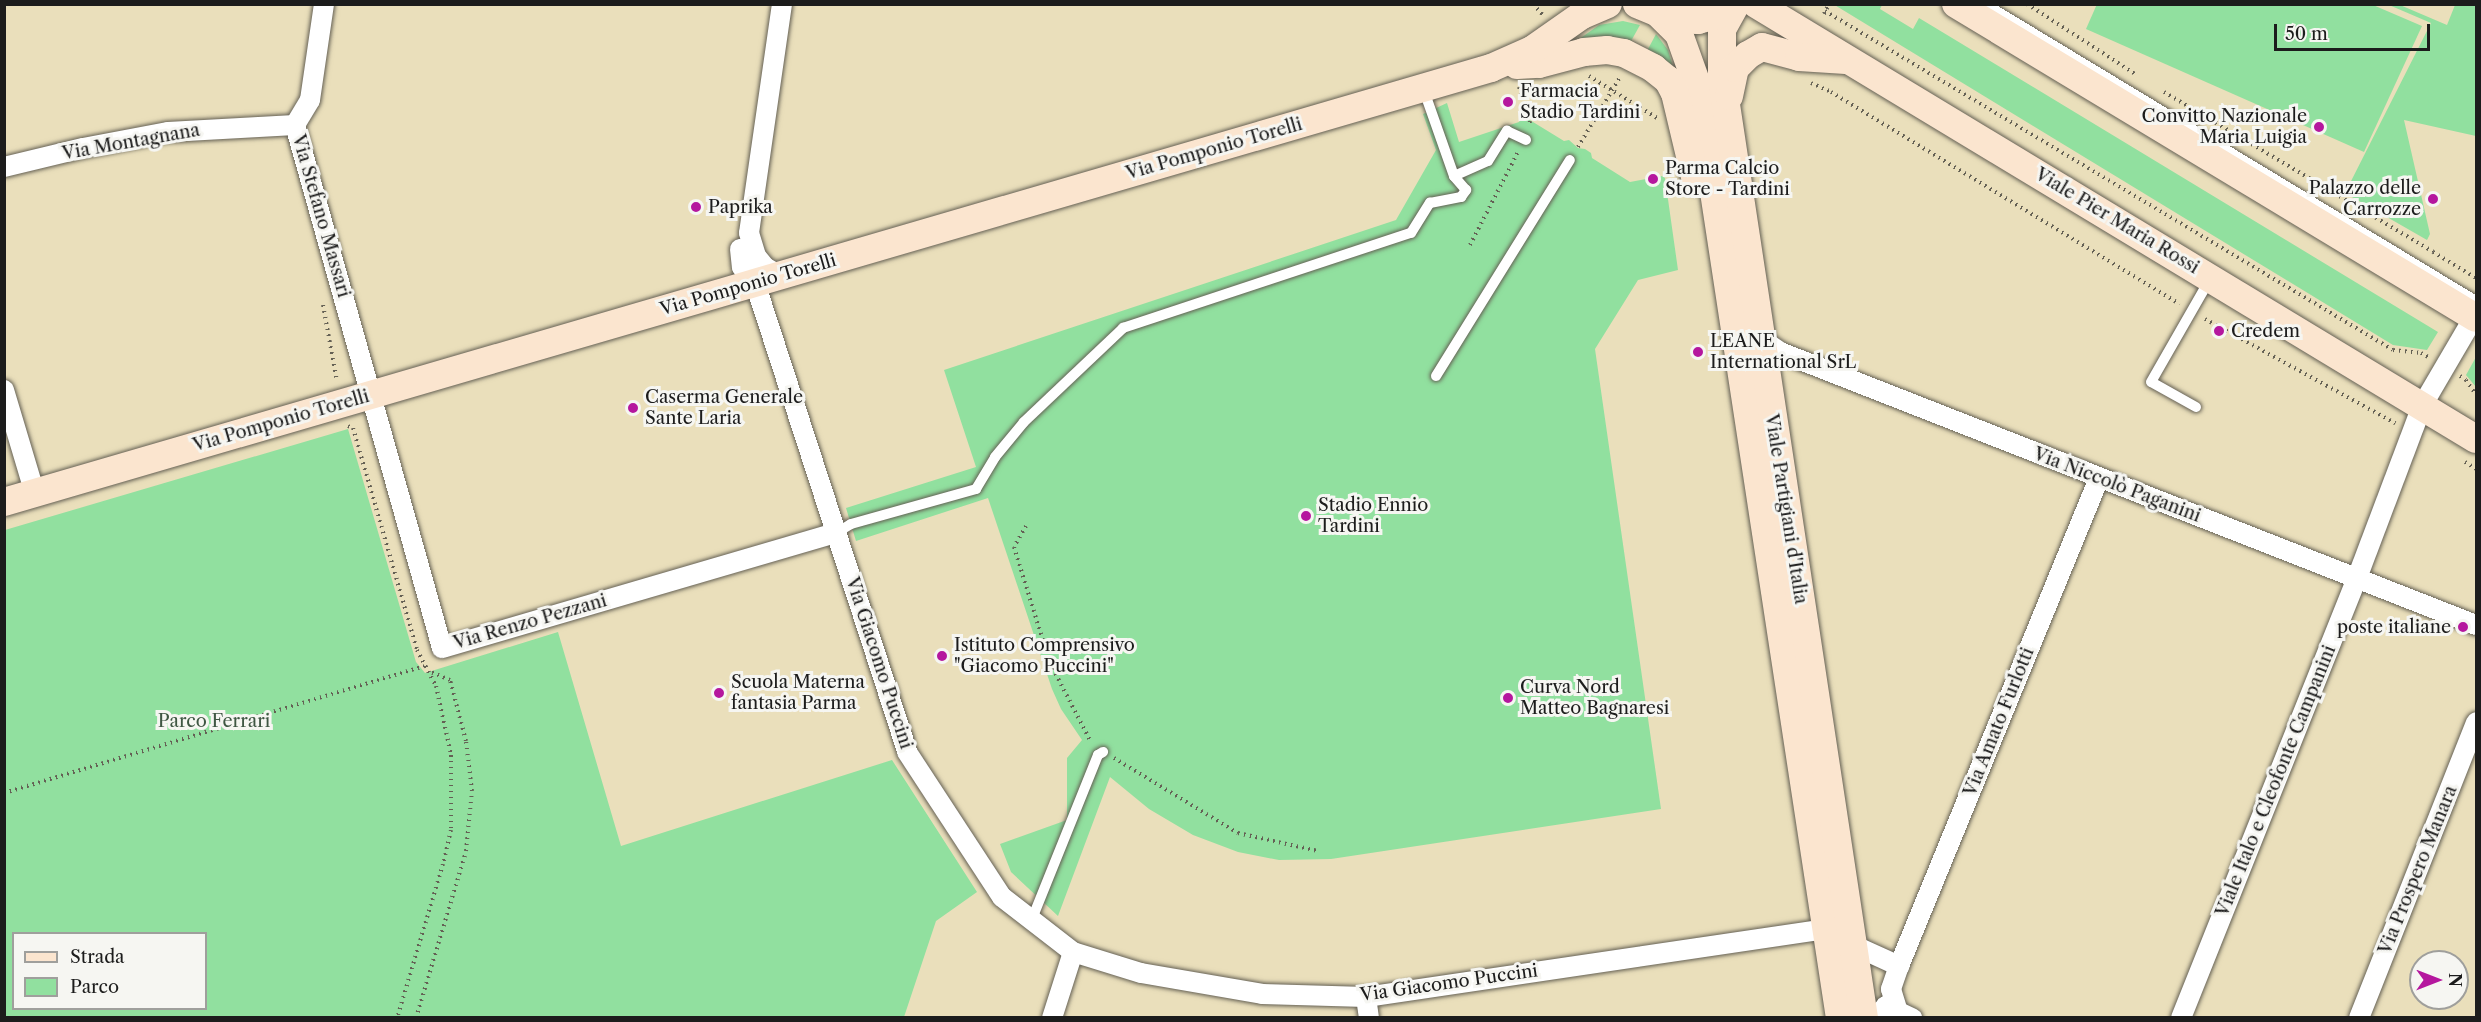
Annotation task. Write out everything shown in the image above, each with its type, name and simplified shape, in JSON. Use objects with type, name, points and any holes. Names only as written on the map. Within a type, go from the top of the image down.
[{"type":"main road","name":"Via Pomponio Torelli","points":[[1566,44],[1588,11],[1608,4]]},
{"type":"main road","name":"Viale Pier Maria Rossi","points":[[1756,4],[2422,406],[2467,449]]},
{"type":"main road","points":[[1956,4],[2476,312]]},
{"type":"main road","points":[[1648,7],[1678,19],[1698,20],[1717,15],[1736,5]]},
{"type":"main road","name":"Viale Partigiani d'Italia","points":[[1736,5],[1724,23],[1721,36],[1726,109],[1864,1017]]},
{"type":"main road","name":"Viale Partigiani d'Italia","points":[[1648,7],[1679,34],[1693,66],[1722,238],[1840,1017]]},
{"type":"main road","name":"Via Pomponio Torelli","points":[[4,502],[1491,68],[1532,50],[1566,44],[1632,56],[1653,68],[1672,87],[1698,187],[1715,213],[1722,238]]},
{"type":"main road","points":[[1726,109],[1735,68],[1748,55],[1762,47],[1799,57],[1851,60]]},
{"type":"street","name":"Via Stefano Massari","points":[[324,4],[310,100],[295,125],[372,394]]},
{"type":"street","points":[[702,298],[716,291],[724,283],[749,229],[782,4]]},
{"type":"street","name":"Via Montagnana","points":[[4,167],[83,148],[168,132],[295,125]]},
{"type":"street","points":[[749,229],[758,259],[772,272],[787,273]]},
{"type":"street","name":"Via Giacomo Puccini","points":[[740,249],[742,267],[755,283],[907,752],[1002,897],[1073,952],[1142,973],[1262,994],[1366,997],[1827,929]]},
{"type":"street","name":"Viale Italo e Cleofonte Campanini","points":[[2181,1017],[2357,578],[2411,432],[2422,406],[2476,312]]},
{"type":"street","name":"Via Niccolò Paganini","points":[[1761,339],[1780,352],[2476,625]]},
{"type":"street","points":[[4,390],[35,494]]},
{"type":"street","name":"Via Renzo Pezzani","points":[[372,394],[442,648],[836,532]]},
{"type":"street","name":"Via Amato Furlotti","points":[[1905,1015],[1891,989],[1899,966],[2099,478]]},
{"type":"street","name":"Via Prospero Manara","points":[[2359,1017],[2476,722]]},
{"type":"street","points":[[1853,945],[1899,966]]},
{"type":"street","points":[[1052,1017],[1073,952]]},
{"type":"street","points":[[1366,997],[1369,1017]]},
{"type":"street","points":[[1875,1017],[1886,1006],[1905,1015]]},
{"type":"lane","points":[[1985,4],[2476,312]]},
{"type":"lane","points":[[836,532],[851,524],[976,489],[994,457],[1024,422],[1123,328],[1411,233],[1430,203],[1461,197],[1466,190],[1454,176],[1423,88]]},
{"type":"lane","points":[[1454,176],[1488,161],[1507,131],[1526,140]]},
{"type":"lane","points":[[1436,376],[1570,160]]},
{"type":"lane","points":[[2196,407],[2151,382],[2211,278]]},
{"type":"lane","points":[[1032,919],[1098,755],[1103,752]]},
{"type":"path","points":[[1533,4],[1566,44],[1576,68],[1666,124]]},
{"type":"path","points":[[1829,4],[1825,11],[2392,350],[2421,353],[2444,366],[2466,380],[2476,395]]},
{"type":"path","points":[[2027,4],[2145,81]]},
{"type":"path","points":[[1578,148],[1632,56]]},
{"type":"path","points":[[1803,80],[1831,92],[2191,311],[2411,432]]},
{"type":"path","points":[[2163,91],[2433,252]]},
{"type":"path","points":[[322,298],[348,425],[352,428],[417,650],[436,686],[452,755],[451,830],[444,864],[396,1017]]},
{"type":"path","points":[[2467,449],[2476,469]]},
{"type":"path","points":[[1026,526],[1014,547],[1050,663],[1094,746],[1238,834],[1318,851]]},
{"type":"path","points":[[4,793],[424,666]]},
{"type":"path","points":[[416,1017],[466,851],[472,791],[466,741],[450,680],[430,672]]},
{"type":"green space","points":[[1833,4],[1882,5],[1880,9],[1913,29],[1919,18],[2438,332],[2427,350],[2393,345]]},
{"type":"green space","points":[[2097,4],[2373,5],[2422,26],[2364,152],[2086,29]]},
{"type":"green space","points":[[2389,5],[2400,5],[2447,25],[2455,5],[2476,5],[2476,136],[2404,120],[2430,234],[2427,240],[2345,193],[2431,23]]},
{"type":"green space","points":[[1623,21],[1640,25],[1630,43],[1578,40],[1599,25]]},
{"type":"green space","points":[[1656,34],[1668,50],[1674,70],[1647,51]]},
{"type":"green space","name":"Stadio Ennio Tardini","points":[[1447,103],[1459,142],[1519,122],[1523,116],[1564,141],[1569,140],[1578,148],[1585,149],[1591,153],[1592,158],[1630,182],[1662,176],[1665,178],[1678,270],[1638,280],[1595,349],[1661,809],[1331,859],[1279,860],[1238,852],[1193,835],[1149,809],[1110,777],[1058,916],[1011,872],[1000,844],[1067,820],[1067,758],[1082,740],[1061,709],[1052,689],[988,498],[856,541],[846,508],[976,467],[944,370],[1396,220],[1436,150],[1423,114]]},
{"type":"green space","points":[[2476,357],[2476,387],[2466,375]]},
{"type":"green space","name":"Parco Ferrari","points":[[348,429],[416,662],[425,673],[558,632],[621,846],[892,760],[977,892],[936,921],[904,1017],[5,1017],[5,530]]},
{"type":"place","name":"Farmacia Stadio Tardini","points":[[1508,102]]},
{"type":"place","name":"Convitto Nazionale Maria Luigia","points":[[2319,127]]},
{"type":"place","name":"Parma Calcio Store - Tardini","points":[[1653,179]]},
{"type":"place","name":"Palazzo delle Carrozze","points":[[2433,199]]},
{"type":"place","name":"Paprika","points":[[696,207]]},
{"type":"place","name":"Credem","points":[[2219,331]]},
{"type":"place","name":"LEANE International SrL","points":[[1698,352]]},
{"type":"place","name":"Caserma Generale Sante Laria","points":[[633,408]]},
{"type":"place","name":"Stadio Ennio Tardini","points":[[1306,516]]},
{"type":"place","name":"poste italiane","points":[[2463,627]]},
{"type":"place","name":"Istituto Comprensivo \"Giacomo Puccini\"","points":[[942,656]]},
{"type":"place","name":"Scuola Materna fantasia Parma","points":[[719,693]]},
{"type":"place","name":"Curva Nord Matteo Bagnaresi","points":[[1508,698]]}]
